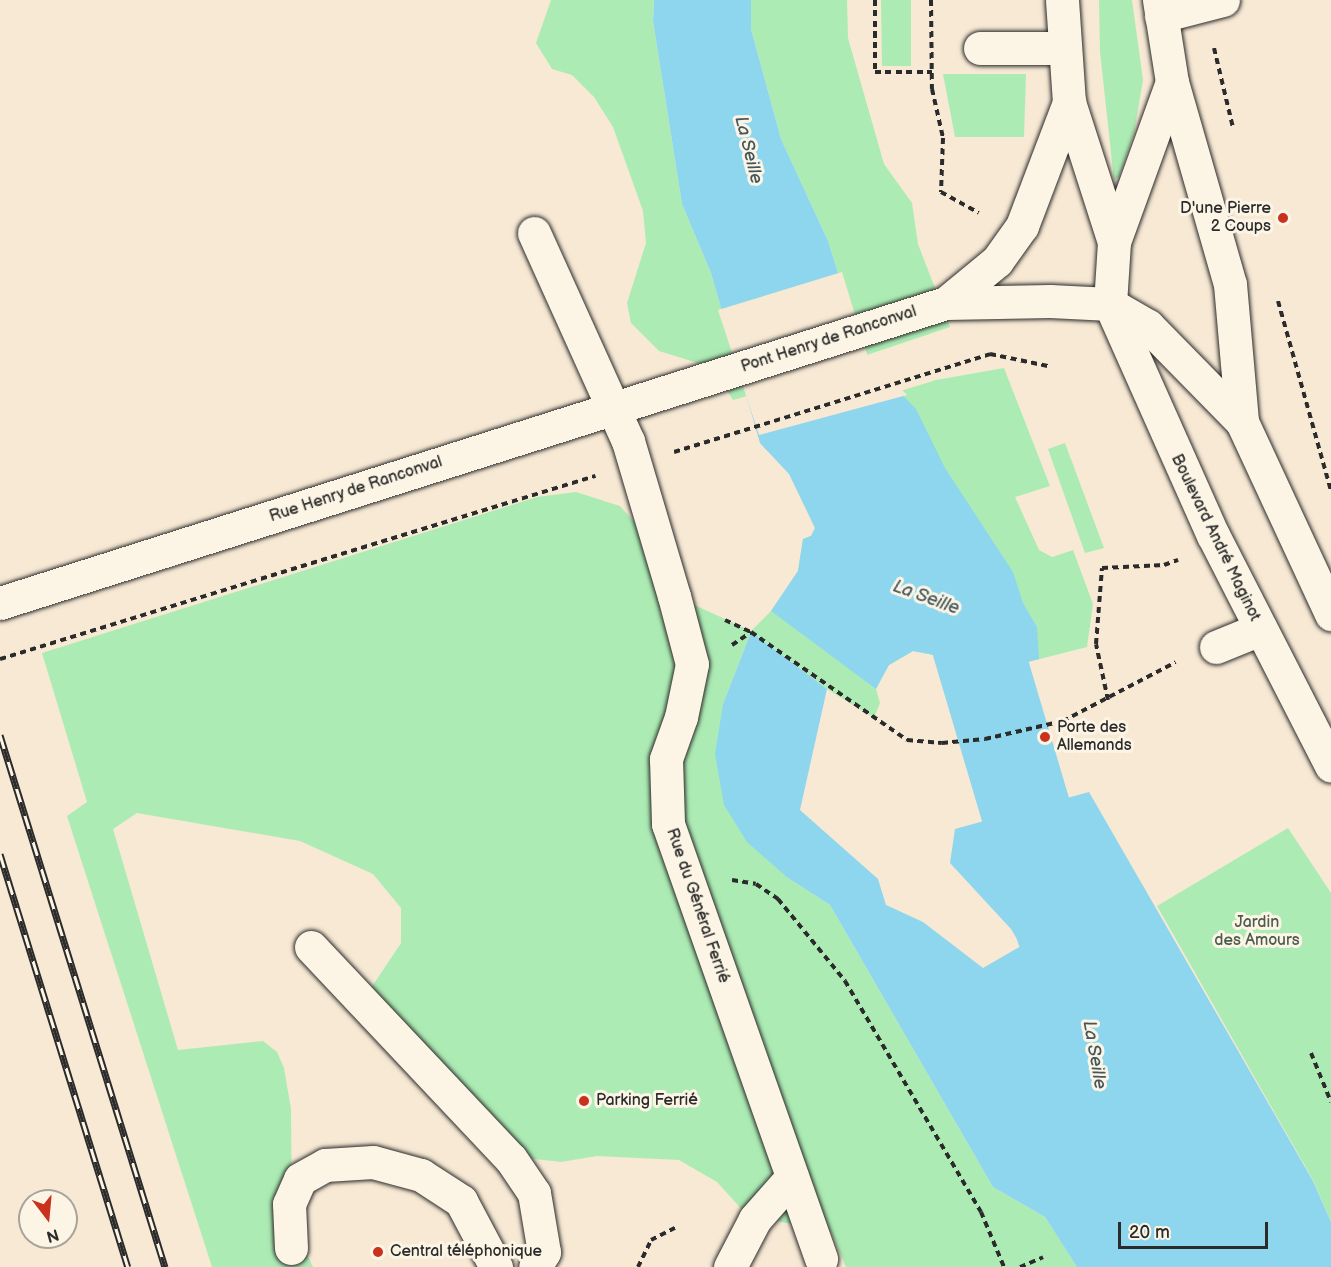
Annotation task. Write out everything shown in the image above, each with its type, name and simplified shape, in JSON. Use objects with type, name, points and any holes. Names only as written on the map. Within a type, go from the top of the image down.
[{"type":"main road","name":"Boulevard André Maginot","points":[[1062,0],[1063,48],[1069,102],[1114,242],[1110,304],[1219,546],[1331,766]]},
{"type":"main road","points":[[1223,0],[1160,8],[1172,82],[1230,284],[1242,422]]},
{"type":"main road","points":[[980,48],[1063,48]]},
{"type":"main road","points":[[1114,242],[1172,82]]},
{"type":"main road","points":[[946,303],[976,281],[1022,226],[1069,102]]},
{"type":"main road","name":"Rue du Général Ferrié","points":[[534,233],[613,409],[635,464],[692,664],[666,759],[668,824],[821,1259]]},
{"type":"main road","points":[[946,303],[1050,301],[1110,304],[1148,326],[1242,422],[1329,604]]},
{"type":"main road","name":"Pont Henry de Ranconval","points":[[713,377],[946,303]]},
{"type":"main road","name":"Rue Henry de Ranconval","points":[[0,603],[713,377]]},
{"type":"main road","points":[[1216,647],[1260,629]]},
{"type":"main road","points":[[311,947],[511,1159],[534,1193],[544,1252],[535,1267]]},
{"type":"main road","points":[[291,1248],[289,1204],[300,1179],[325,1165],[373,1161],[421,1175],[461,1201],[496,1267]]},
{"type":"main road","points":[[730,1267],[755,1219],[792,1177]]},
{"type":"path","points":[[875,0],[875,72],[932,72]]},
{"type":"path","points":[[931,0],[932,72],[942,138],[941,192],[989,219],[1022,226]]},
{"type":"path","points":[[0,658],[990,354],[1048,366]]},
{"type":"path","points":[[1108,700],[1096,644],[1102,568],[1164,565],[1219,546]]},
{"type":"path","points":[[723,652],[751,632],[907,740],[942,743],[985,739],[1063,721],[1108,700],[1144,676],[1216,647]]},
{"type":"path","points":[[729,869],[733,880],[756,884],[778,899],[844,981],[981,1212],[1004,1267]]},
{"type":"path","points":[[1311,1053],[1331,1102]]},
{"type":"path","points":[[638,1267],[651,1240],[675,1228]]},
{"type":"path","points":[[1020,1267],[1044,1257]]},
{"type":"green space","points":[[551,0],[654,0],[653,21],[682,204],[711,273],[747,396],[733,400],[719,378],[701,364],[659,351],[631,323],[627,303],[646,243],[643,211],[613,127],[594,97],[572,75],[552,69],[536,43]]},
{"type":"green space","points":[[751,0],[847,0],[848,38],[884,164],[912,203],[918,244],[950,327],[864,356],[828,241],[781,139],[751,29]]},
{"type":"green space","points":[[881,0],[911,0],[911,66],[882,66]]},
{"type":"green space","points":[[1099,0],[1132,0],[1143,80],[1134,133],[1119,177],[1114,180],[1100,52]]},
{"type":"green space","points":[[943,74],[1026,74],[1024,137],[955,137]]},
{"type":"green space","points":[[1004,368],[1050,486],[1015,497],[1039,550],[1052,557],[1073,550],[1093,604],[1087,647],[968,677],[939,656],[913,651],[889,665],[881,677],[876,689],[880,703],[874,718],[827,689],[751,632],[723,704],[788,878],[830,905],[993,1187],[1045,1217],[1077,1267],[846,1267],[831,1232],[747,1215],[717,1182],[679,1160],[597,1156],[561,1162],[526,1158],[369,991],[401,943],[401,908],[373,874],[300,841],[137,813],[113,829],[178,1050],[263,1041],[277,1052],[284,1068],[291,1109],[292,1224],[313,1267],[212,1267],[67,816],[87,802],[42,653],[537,497],[576,492],[620,506],[660,551],[675,596],[751,631],[771,611],[798,571],[803,539],[811,536],[815,528],[790,474],[760,443],[759,435],[936,380]]},
{"type":"green space","points":[[1065,443],[1104,548],[1085,553],[1048,449]]},
{"type":"green space","name":"Jardin des Amours","points":[[1288,828],[1331,893],[1331,1222],[1313,1180],[1157,906]]},
{"type":"water","points":[[654,0],[751,0],[751,29],[781,139],[828,241],[864,356],[916,409],[945,468],[1013,572],[1023,603],[1037,627],[1039,659],[968,677],[939,656],[913,651],[889,665],[876,689],[771,611],[798,571],[803,539],[811,536],[815,528],[789,474],[760,443],[711,273],[682,204],[653,21]]},
{"type":"water","points":[[751,632],[827,689],[800,810],[878,879],[886,905],[923,922],[983,968],[1021,946],[1011,929],[950,863],[955,829],[1089,792],[1313,1181],[1331,1222],[1331,1267],[1077,1267],[1045,1217],[993,1187],[830,905],[788,878],[747,842],[724,805],[715,754],[723,704]]},
{"type":"pier","points":[[842,272],[867,354],[907,395],[759,435],[718,310]]},
{"type":"waterway","name":"La Seille","points":[[908,592],[967,612],[1061,929]]},
{"type":"railway","points":[[0,735],[165,1267]]},
{"type":"railway","points":[[0,854],[128,1267]]},
{"type":"place","name":"D'une Pierre 2 Coups","points":[[1283,218]]},
{"type":"place","name":"Porte des Allemands","points":[[1045,737]]},
{"type":"place","name":"Parking Ferrié","points":[[584,1101]]},
{"type":"place","name":"Central téléphonique","points":[[378,1252]]}]
